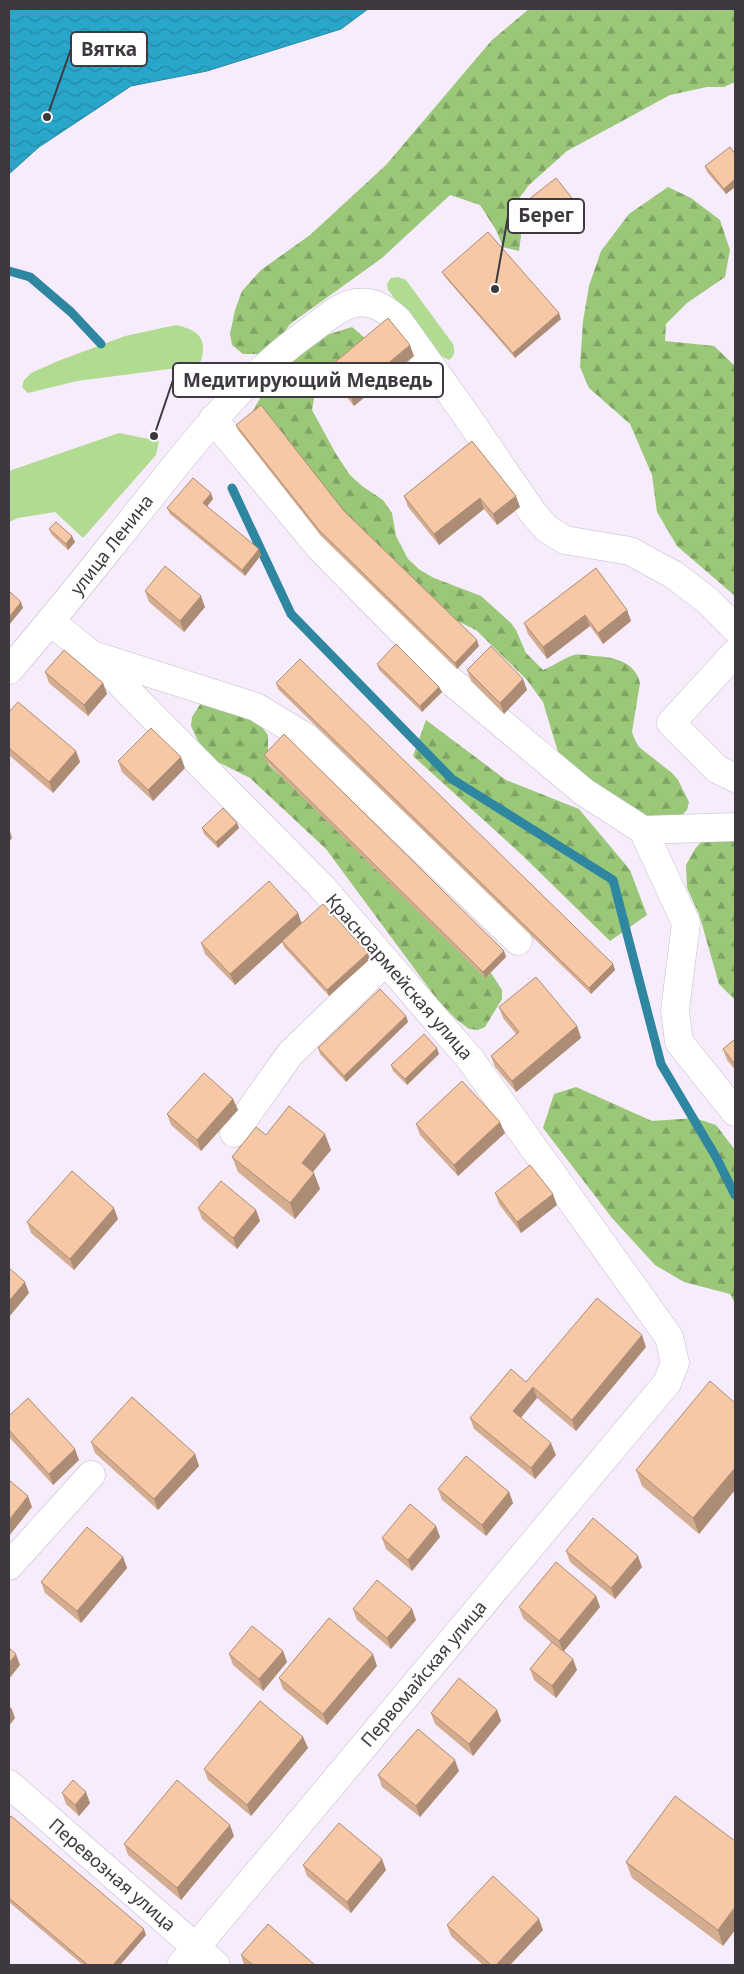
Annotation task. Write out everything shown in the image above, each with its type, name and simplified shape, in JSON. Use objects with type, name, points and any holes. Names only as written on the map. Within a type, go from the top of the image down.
[{"type":"street","points":[[735,628],[707,600],[674,575],[630,551],[565,540],[547,529],[533,513],[398,320],[387,309],[380,306],[362,302],[349,305],[335,313],[286,347],[213,419],[321,549],[451,681],[584,792],[643,830],[686,923],[675,1010],[679,1042],[735,1112]]},
{"type":"street","name":"улица Ленина","points":[[9,670],[51,622],[213,419]]},
{"type":"street","name":"Красноармейская улица","points":[[51,622],[92,655],[321,886],[470,1059],[669,1338],[675,1363],[668,1383]]},
{"type":"street","points":[[735,653],[672,723],[717,769],[735,778]]},
{"type":"street","points":[[92,655],[256,707],[307,738],[518,941]]},
{"type":"street","points":[[643,830],[735,827]]},
{"type":"street","points":[[234,1133],[290,1054],[386,961]]},
{"type":"street","name":"Первомайская улица","points":[[188,1956],[668,1383]]},
{"type":"street","points":[[9,1566],[91,1475]]},
{"type":"street","name":"Перевозная улица","points":[[9,1784],[188,1956],[216,1965]]},
{"type":"green space","points":[[529,9],[735,9],[735,82],[724,87],[707,87],[670,95],[567,151],[529,185],[515,204],[521,236],[519,251],[503,247],[496,230],[480,205],[450,195],[382,258],[290,324],[276,344],[261,354],[243,354],[232,345],[230,334],[235,310],[242,291],[261,270],[310,235],[386,165],[492,40]]},
{"type":"green space","points":[[668,187],[691,198],[720,220],[730,250],[725,277],[687,303],[666,324],[665,341],[714,346],[735,366],[735,596],[677,546],[657,512],[652,475],[630,424],[589,388],[580,367],[583,321],[589,286],[601,251],[629,214]]},
{"type":"green space","points":[[398,277],[406,280],[453,344],[454,353],[449,360],[437,354],[388,290],[387,284],[391,278]]},
{"type":"green space","points":[[176,325],[190,329],[202,340],[203,353],[201,361],[185,367],[77,381],[28,393],[22,387],[24,380],[31,373],[58,361],[125,336]]},
{"type":"green space","points":[[352,327],[365,338],[342,377],[315,393],[312,410],[350,475],[362,486],[383,500],[392,513],[396,536],[408,559],[420,570],[434,578],[481,596],[511,623],[526,653],[543,670],[571,656],[580,654],[616,659],[633,670],[640,683],[632,732],[639,747],[678,780],[689,802],[687,810],[681,816],[659,822],[625,805],[578,777],[558,752],[543,702],[527,680],[476,630],[432,609],[251,415],[272,380],[292,356],[312,342]]},
{"type":"green space","points":[[119,433],[159,441],[156,455],[83,538],[55,512],[18,518],[9,522],[9,471]]},
{"type":"green space","points":[[201,703],[253,716],[268,735],[268,764],[447,925],[484,962],[502,990],[502,999],[485,1027],[478,1030],[469,1029],[456,1019],[439,1002],[326,849],[250,778],[216,761],[198,741],[191,726],[192,717]]},
{"type":"green space","points":[[426,720],[506,780],[579,809],[630,870],[647,915],[610,941],[522,855],[413,756]]},
{"type":"green space","points":[[735,835],[735,1000],[719,984],[699,914],[687,888],[686,865],[695,849],[706,836]]},
{"type":"green space","points":[[576,1087],[652,1121],[695,1118],[716,1125],[735,1150],[735,1303],[730,1294],[684,1282],[655,1265],[612,1218],[543,1128],[554,1094]]},
{"type":"water","points":[[9,9],[368,9],[341,29],[207,71],[131,86],[39,147],[9,174]]},
{"type":"building","points":[[730,147],[735,154],[735,179],[724,189],[705,166]]},
{"type":"building","points":[[556,178],[572,198],[544,220],[528,200]]},
{"type":"building","points":[[488,232],[559,313],[513,353],[442,272]]},
{"type":"building","points":[[388,318],[410,345],[350,395],[328,368]]},
{"type":"building","points":[[261,405],[344,511],[477,640],[455,663],[319,530],[236,425]]},
{"type":"building","points":[[472,441],[516,496],[493,514],[480,498],[434,534],[404,496]]},
{"type":"building","points":[[193,478],[211,493],[203,503],[259,549],[242,570],[167,508]]},
{"type":"building","points":[[56,522],[72,536],[66,544],[49,529]]},
{"type":"building","points":[[165,566],[201,596],[180,621],[145,591]]},
{"type":"building","points":[[596,568],[627,610],[598,633],[585,615],[543,647],[524,623]]},
{"type":"building","points":[[9,591],[21,602],[9,617]]},
{"type":"building","points":[[396,644],[439,687],[420,706],[377,664]]},
{"type":"building","points":[[491,646],[523,679],[500,703],[467,670]]},
{"type":"building","points":[[64,650],[103,683],[84,705],[45,672]]},
{"type":"building","points":[[300,659],[613,964],[589,988],[276,683]]},
{"type":"building","points":[[18,702],[76,751],[49,782],[9,748],[9,712]]},
{"type":"building","points":[[151,728],[181,757],[148,790],[118,761]]},
{"type":"building","points":[[284,734],[504,951],[483,972],[264,755]]},
{"type":"building","points":[[223,808],[237,823],[216,842],[202,828]]},
{"type":"building","points":[[269,881],[298,913],[230,974],[201,943]]},
{"type":"building","points":[[323,904],[368,953],[327,990],[282,941]]},
{"type":"building","points":[[536,977],[577,1026],[512,1081],[491,1056],[519,1032],[499,1007]]},
{"type":"building","points":[[380,989],[406,1016],[344,1076],[318,1048]]},
{"type":"building","points":[[424,1034],[437,1048],[405,1079],[391,1065]]},
{"type":"building","points":[[735,1039],[735,1064],[723,1049]]},
{"type":"building","points":[[204,1073],[233,1099],[197,1140],[167,1114]]},
{"type":"building","points":[[462,1081],[500,1122],[454,1165],[416,1124]]},
{"type":"building","points":[[289,1106],[325,1134],[302,1163],[314,1173],[290,1203],[232,1157],[256,1127],[266,1135]]},
{"type":"building","points":[[530,1165],[553,1194],[517,1222],[495,1193]]},
{"type":"building","points":[[72,1171],[114,1208],[70,1259],[27,1222]]},
{"type":"building","points":[[221,1181],[256,1210],[233,1238],[198,1208]]},
{"type":"building","points":[[9,1268],[25,1282],[9,1301]]},
{"type":"building","points":[[597,1298],[642,1335],[572,1420],[533,1387],[513,1411],[551,1443],[531,1468],[470,1418],[511,1369],[526,1382]]},
{"type":"building","points":[[710,1381],[735,1403],[735,1468],[693,1518],[636,1470]]},
{"type":"building","points":[[132,1397],[195,1454],[154,1499],[91,1442]]},
{"type":"building","points":[[28,1398],[75,1449],[49,1474],[9,1430],[9,1416]]},
{"type":"building","points":[[466,1456],[509,1492],[482,1525],[438,1489]]},
{"type":"building","points":[[9,1480],[28,1496],[9,1520]]},
{"type":"building","points":[[410,1504],[436,1526],[408,1560],[382,1538]]},
{"type":"building","points":[[593,1518],[638,1556],[611,1588],[566,1551]]},
{"type":"building","points":[[87,1527],[123,1557],[77,1611],[41,1582]]},
{"type":"building","points":[[556,1562],[596,1596],[559,1641],[519,1607]]},
{"type":"building","points":[[377,1580],[412,1609],[387,1638],[353,1609]]},
{"type":"building","points":[[329,1618],[373,1654],[323,1714],[279,1678]]},
{"type":"building","points":[[252,1626],[283,1651],[259,1679],[229,1654]]},
{"type":"building","points":[[552,1642],[573,1659],[552,1686],[530,1669]]},
{"type":"building","points":[[9,1648],[16,1654],[9,1663]]},
{"type":"building","points":[[459,1678],[497,1710],[469,1744],[431,1713]]},
{"type":"building","points":[[260,1701],[303,1737],[247,1805],[204,1769]]},
{"type":"building","points":[[418,1729],[455,1760],[416,1806],[378,1775]]},
{"type":"building","points":[[73,1780],[86,1792],[75,1805],[62,1793]]},
{"type":"building","points":[[177,1780],[230,1825],[177,1888],[124,1844]]},
{"type":"building","points":[[675,1796],[735,1841],[735,1907],[718,1930],[626,1862]]},
{"type":"building","points":[[11,1816],[144,1929],[113,1965],[88,1965],[9,1898],[9,1819]]},
{"type":"building","points":[[339,1823],[382,1859],[347,1902],[303,1865]]},
{"type":"building","points":[[493,1876],[539,1919],[496,1965],[491,1965],[447,1925]]},
{"type":"building","points":[[268,1924],[315,1965],[253,1965],[241,1955]]},
{"type":"waterway","points":[[9,271],[30,277],[71,312],[101,344]]},
{"type":"waterway","points":[[232,488],[291,614],[452,779],[613,880],[661,1064],[716,1157],[735,1195]]},
{"type":"place","name":"Вятка","points":[[47,117]]},
{"type":"place","name":"Берег","points":[[495,289]]},
{"type":"place","name":"Медитирующий Медведь","points":[[154,436]]}]
